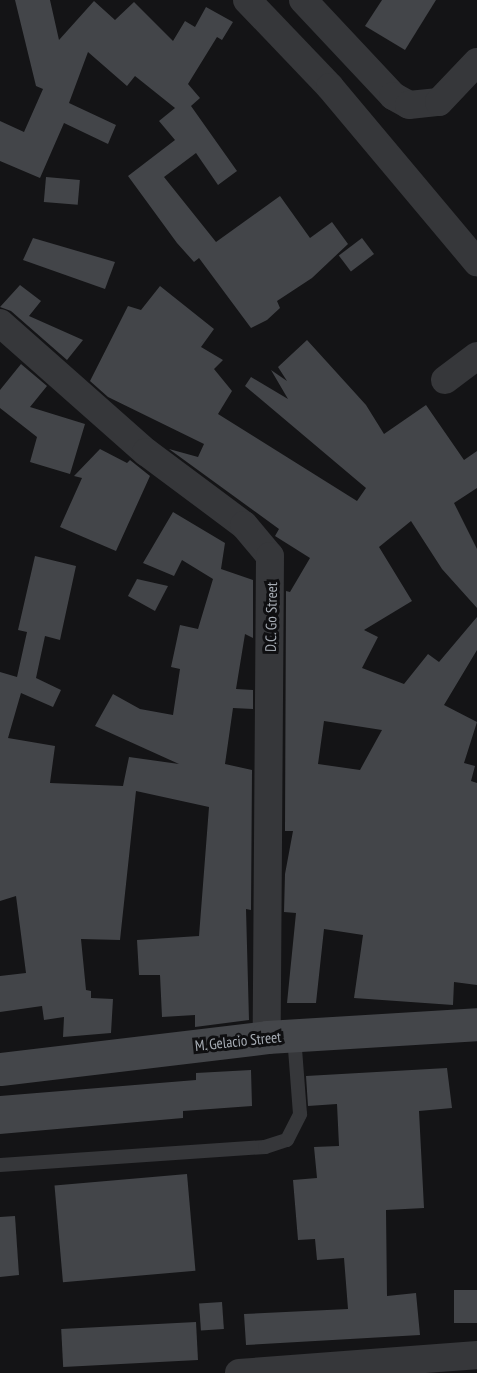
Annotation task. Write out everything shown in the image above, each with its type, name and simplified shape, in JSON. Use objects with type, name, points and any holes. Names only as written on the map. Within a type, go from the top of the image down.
[{"type":"street","points":[[247,0],[330,87],[477,262]]},
{"type":"street","points":[[303,0],[393,96],[409,105],[424,106],[445,98],[477,62]]},
{"type":"street","name":"D.C. Go Street","points":[[0,323],[146,452],[244,525],[270,556],[280,1036]]},
{"type":"street","points":[[445,380],[477,356]]},
{"type":"street","name":"M. Gelacio Street","points":[[0,1070],[280,1036],[477,1024]]},
{"type":"street","points":[[239,1373],[477,1355]]},
{"type":"lane","points":[[0,1165],[265,1148],[287,1140],[300,1114],[280,1036]]},
{"type":"building","points":[[15,0],[50,0],[59,40],[94,1],[115,20],[134,2],[173,41],[185,21],[195,27],[206,7],[233,22],[222,40],[217,37],[188,84],[200,98],[191,106],[237,171],[218,185],[196,153],[164,177],[216,242],[280,196],[310,238],[332,222],[348,244],[312,278],[277,301],[280,308],[267,320],[251,328],[199,258],[194,262],[177,243],[128,176],[175,140],[159,121],[175,108],[135,76],[127,86],[88,52],[69,103],[116,125],[108,144],[64,123],[40,178],[0,161],[0,121],[24,132],[43,89],[36,86]]},
{"type":"building","points":[[382,0],[436,0],[405,50],[365,26]]},
{"type":"building","points":[[46,177],[80,180],[78,205],[44,202]]},
{"type":"building","points":[[33,238],[115,262],[105,289],[23,260]]},
{"type":"building","points":[[362,238],[374,254],[351,271],[339,255]]},
{"type":"building","points":[[20,285],[41,301],[29,316],[83,340],[67,360],[11,311],[0,307]]},
{"type":"building","points":[[160,286],[214,329],[201,347],[223,360],[214,369],[232,391],[218,414],[357,501],[366,488],[245,386],[251,377],[288,399],[271,370],[287,381],[278,367],[307,340],[366,405],[384,434],[426,405],[464,460],[477,451],[477,488],[454,503],[477,549],[477,608],[442,569],[411,521],[379,547],[412,601],[364,630],[378,637],[362,668],[404,684],[428,654],[439,662],[477,617],[477,650],[444,705],[477,722],[464,763],[475,766],[471,781],[477,783],[477,985],[454,982],[453,1005],[354,998],[363,935],[324,929],[316,1003],[287,1003],[296,913],[284,912],[285,874],[293,831],[285,831],[286,591],[290,592],[310,558],[275,536],[279,529],[169,449],[198,457],[204,444],[108,397],[90,381],[128,306],[141,310]],"holes":[[[324,721],[382,730],[360,770],[318,764]]]},
{"type":"building","points":[[21,364],[47,386],[30,407],[85,424],[70,474],[30,462],[37,437],[0,408],[0,390]]},
{"type":"building","points":[[100,449],[127,463],[130,460],[150,476],[116,551],[60,527],[82,478],[74,476]]},
{"type":"building","points":[[173,512],[225,543],[221,569],[253,580],[253,638],[245,634],[236,689],[253,690],[253,709],[233,708],[225,764],[252,770],[251,910],[246,909],[249,1020],[195,1027],[195,1015],[162,1017],[160,975],[139,975],[137,940],[199,936],[209,807],[136,791],[120,940],[81,939],[86,990],[91,991],[91,998],[113,999],[111,1033],[63,1037],[64,1017],[44,1020],[42,1006],[0,1012],[0,976],[26,973],[16,896],[0,901],[0,672],[17,677],[27,632],[18,630],[35,556],[76,566],[60,640],[45,636],[36,678],[61,690],[53,707],[21,693],[8,738],[55,746],[50,783],[123,786],[129,757],[179,764],[95,726],[113,694],[140,709],[173,715],[180,669],[171,667],[180,625],[198,629],[213,579],[182,560],[174,576],[143,563]]},
{"type":"building","points":[[137,579],[168,586],[155,611],[128,596]]},
{"type":"building","points":[[447,1068],[452,1108],[419,1111],[424,1208],[386,1210],[387,1296],[416,1293],[420,1335],[246,1345],[244,1314],[348,1309],[344,1258],[317,1260],[315,1239],[298,1240],[293,1180],[317,1178],[314,1147],[339,1146],[337,1104],[308,1106],[306,1076]]},
{"type":"building","points":[[251,1070],[252,1106],[183,1111],[183,1118],[0,1134],[0,1096],[196,1080],[196,1073]]},
{"type":"building","points":[[187,1174],[195,1271],[63,1282],[55,1186]]},
{"type":"building","points":[[15,1216],[19,1275],[0,1277],[0,1217]]},
{"type":"building","points":[[454,1290],[477,1290],[477,1323],[454,1323]]},
{"type":"building","points":[[222,1302],[224,1329],[201,1331],[199,1304]]},
{"type":"building","points":[[196,1322],[198,1360],[63,1367],[61,1329]]}]
